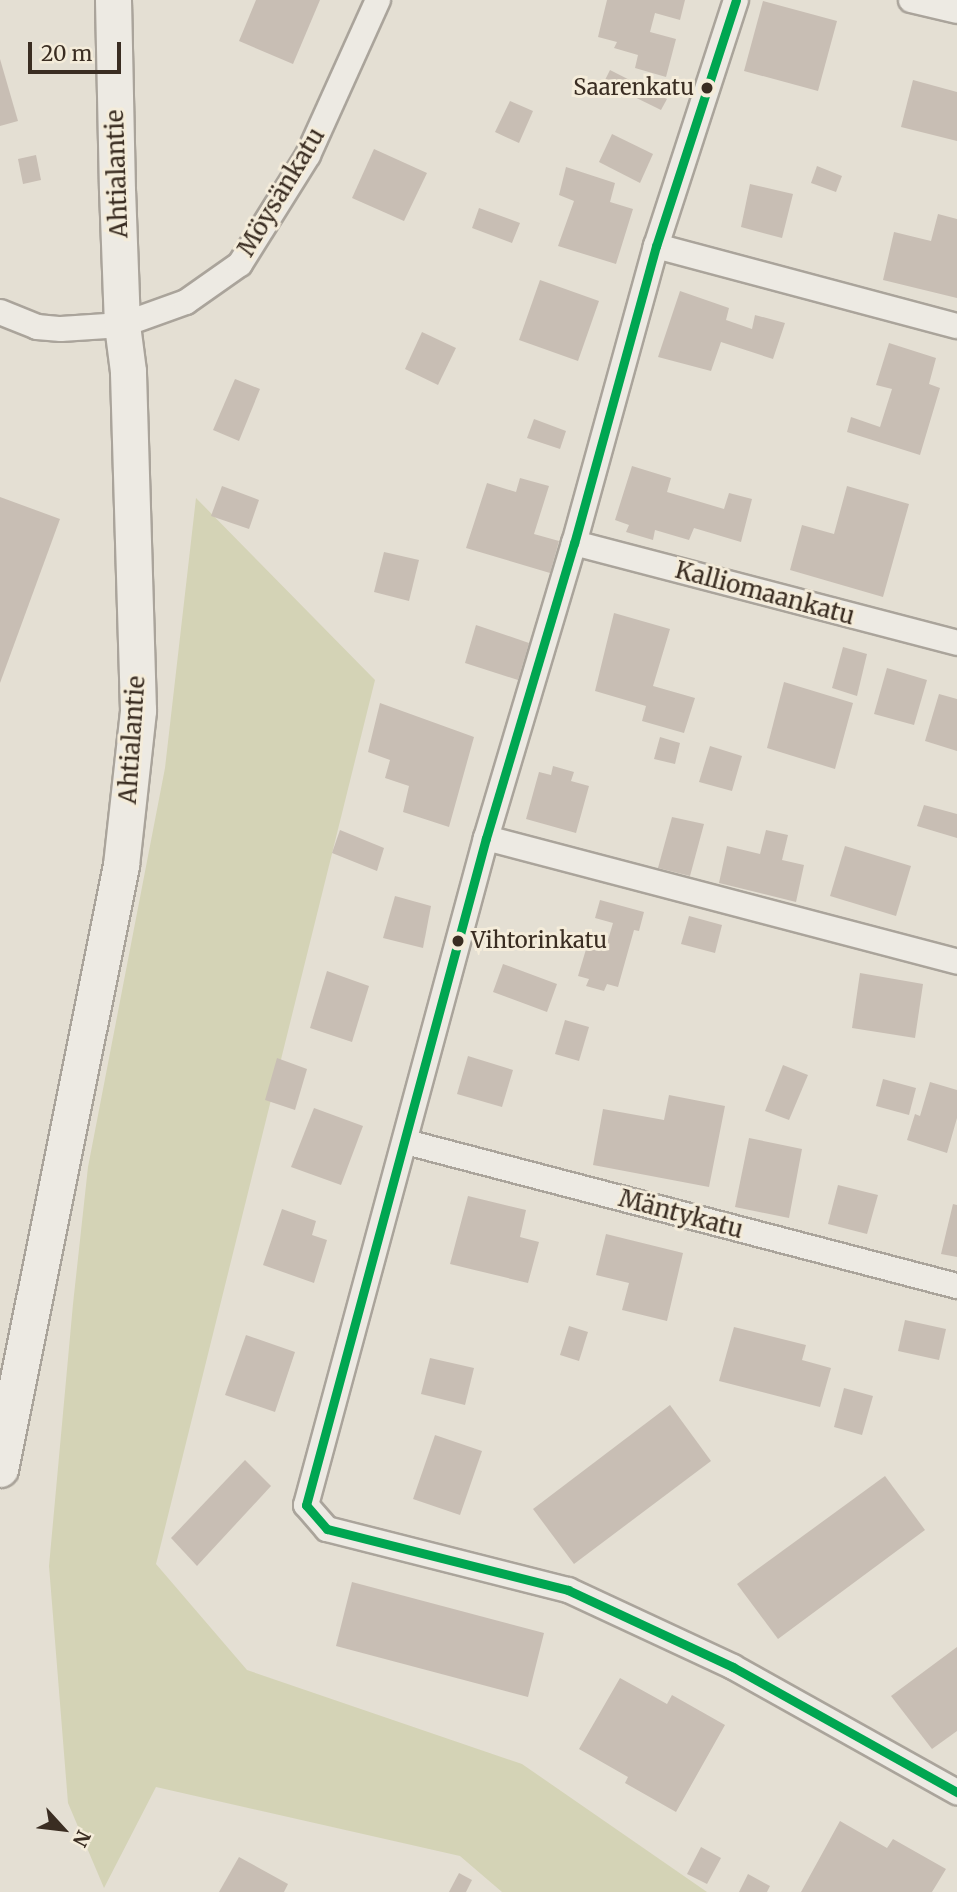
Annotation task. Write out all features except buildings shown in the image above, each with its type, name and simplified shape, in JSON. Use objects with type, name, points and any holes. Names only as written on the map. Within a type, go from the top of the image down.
[{"type":"main road","name":"Ahtialantie","points":[[0,1469],[121,864],[138,710],[129,399],[122,325],[113,0]]},
{"type":"street","name":"Möysänkatu","points":[[0,312],[37,327],[122,325],[186,302],[240,264],[308,155],[378,0]]},
{"type":"street","points":[[736,0],[656,246],[574,543],[486,838],[306,1505],[327,1529],[568,1590],[733,1667],[957,1792]]},
{"type":"street","points":[[911,0],[957,11]]},
{"type":"street","points":[[656,246],[957,326]]},
{"type":"street","name":"Kalliomaankatu","points":[[574,543],[957,643]]},
{"type":"street","points":[[486,838],[957,962]]},
{"type":"street","name":"Mäntykatu","points":[[405,1142],[957,1286]]},
{"type":"green space","points":[[196,498],[375,680],[156,1564],[247,1670],[522,1764],[707,1892],[502,1892],[460,1856],[156,1787],[104,1888],[68,1803],[49,1566],[73,1304],[88,1167],[165,768]]},
{"type":"transit line","points":[[736,0],[656,246],[574,543],[486,838],[306,1505],[327,1529],[568,1590],[733,1667],[957,1792]]},
{"type":"place","name":"Saarenkatu","points":[[707,88]]},
{"type":"place","name":"Vihtorinkatu","points":[[458,941]]}]
